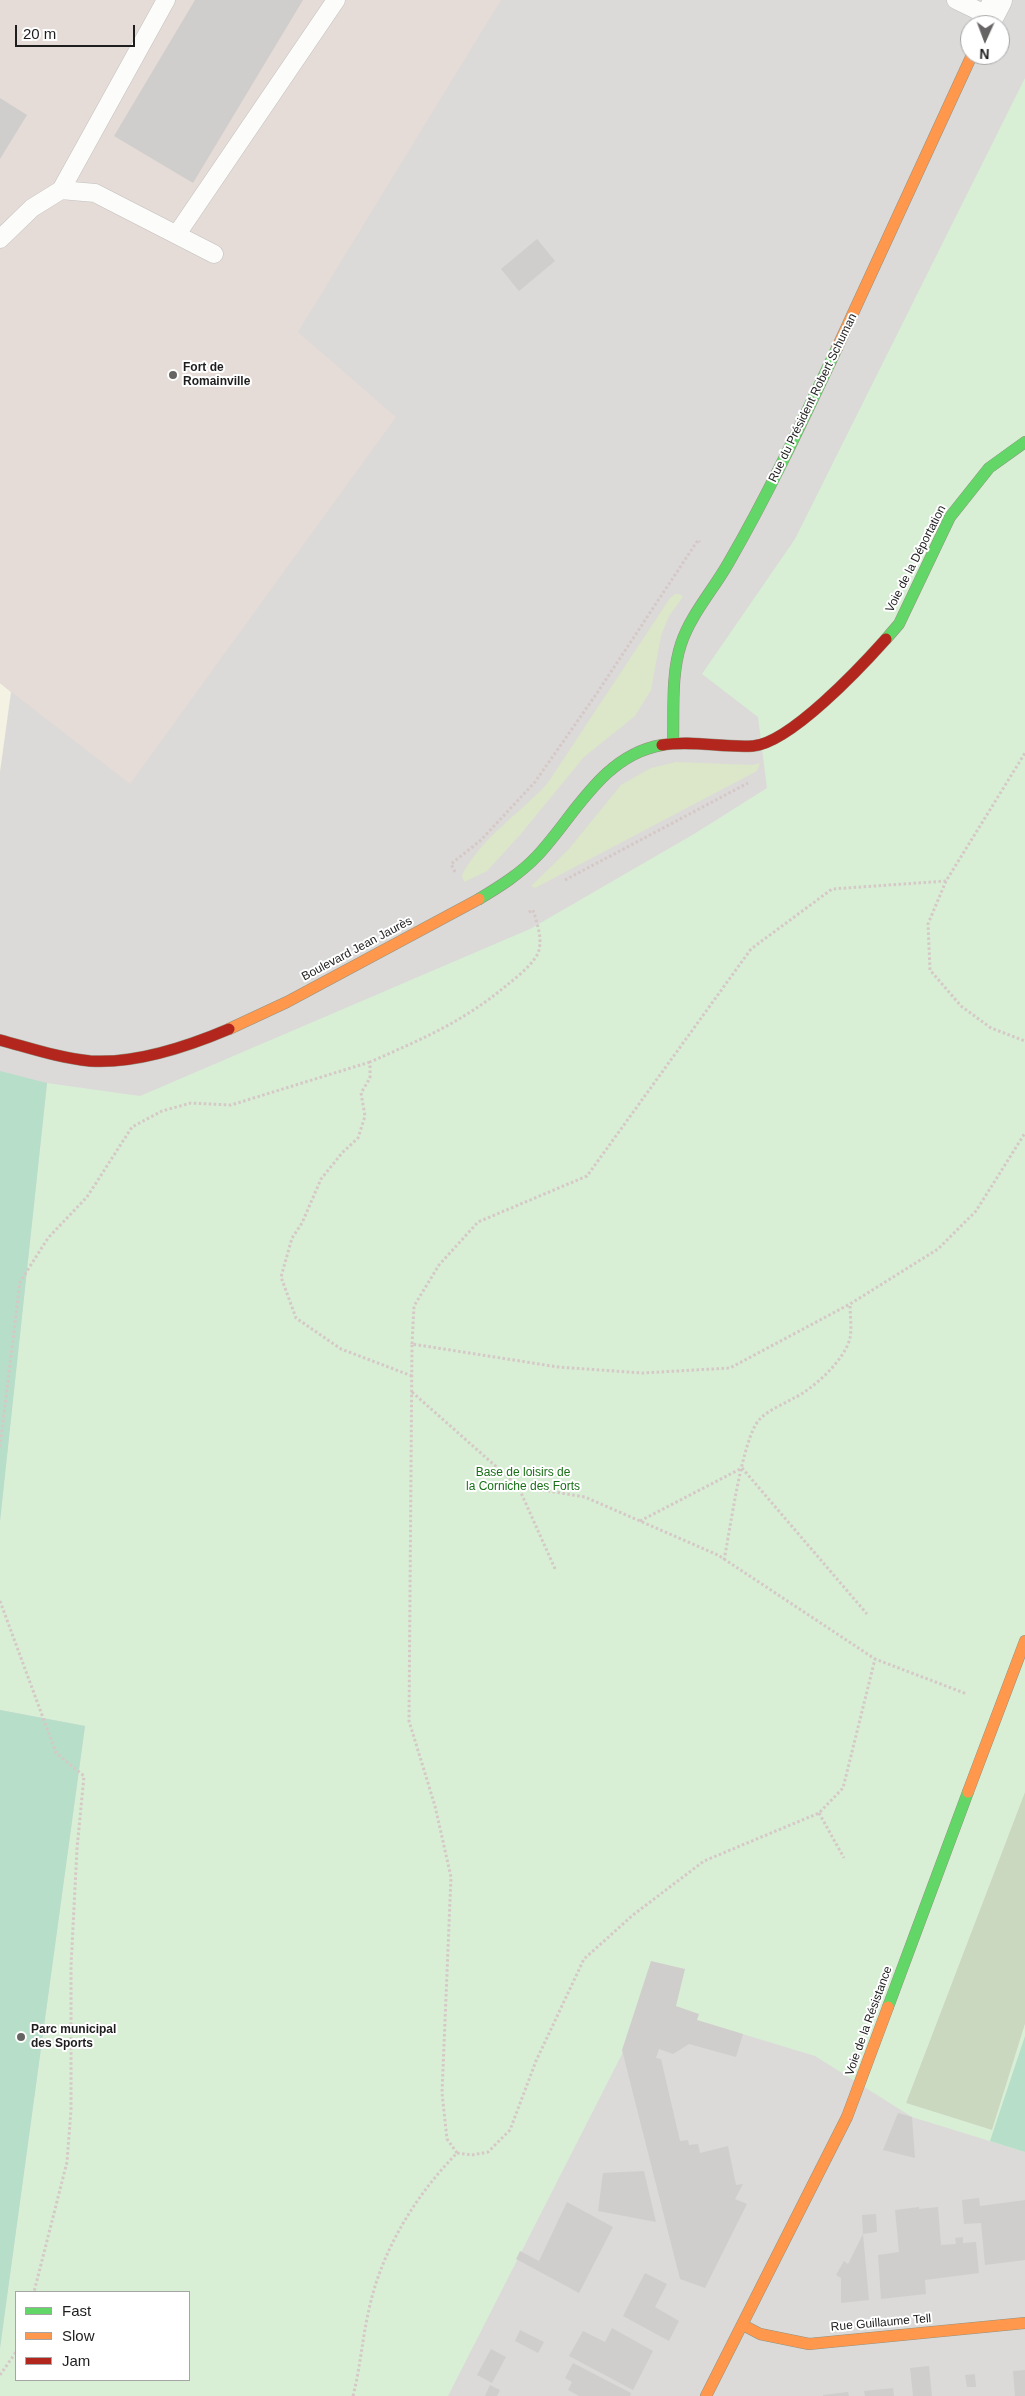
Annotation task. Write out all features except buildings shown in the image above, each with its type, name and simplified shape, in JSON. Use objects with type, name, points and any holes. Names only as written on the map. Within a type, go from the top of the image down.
[{"type":"street","name":"Rue du Président Robert Schuman","points":[[673,742],[676,666],[681,644],[704,601],[729,563],[776,474],[856,310],[967,65]]},
{"type":"street","name":"Voie de la Déportation","points":[[673,742],[744,746],[765,744],[785,732],[820,705],[864,664],[899,624],[955,510],[989,468],[1025,442]]},
{"type":"street","name":"Boulevard Jean Jaurès","points":[[0,1040],[59,1055],[103,1061],[181,1048],[245,1024],[470,903],[519,873],[541,854],[591,790],[615,766],[643,750],[673,742]]},
{"type":"street","name":"Voie de la Résistance","points":[[706,2396],[744,2325],[848,2118],[1025,1641]]},
{"type":"street","name":"Rue Guillaume Tell","points":[[744,2325],[760,2334],[809,2344],[1025,2323]]},
{"type":"lane","points":[[0,239],[32,208],[62,190],[166,0]]},
{"type":"lane","points":[[177,234],[336,0]]},
{"type":"lane","points":[[956,0],[991,14]]},
{"type":"lane","points":[[62,190],[95,193],[214,254]]},
{"type":"path","points":[[470,903],[451,864],[481,840],[535,782],[597,694],[698,540],[729,563]]},
{"type":"path","points":[[1025,753],[946,881],[928,924],[930,970],[960,1006],[991,1028],[1025,1041]]},
{"type":"path","points":[[875,1659],[845,1784],[819,1813],[704,1860],[633,1915],[584,1959],[536,2061],[510,2130],[488,2152],[472,2155],[457,2153],[447,2139],[442,2093],[451,1877],[435,1806],[409,1721],[412,1344],[414,1306],[439,1265],[478,1222],[587,1176],[751,949],[832,889],[946,881]]},
{"type":"path","points":[[0,1447],[20,1282],[48,1238],[87,1197],[132,1127],[162,1111],[191,1104],[232,1105],[370,1062],[446,1029],[486,1003],[521,974],[538,954],[539,931],[533,910],[524,914]]},
{"type":"path","points":[[370,1062],[370,1078],[361,1093],[365,1116],[358,1138],[342,1153],[321,1179],[302,1223],[292,1238],[281,1278],[296,1318],[341,1349],[412,1376]]},
{"type":"path","points":[[412,1344],[558,1367],[642,1372],[730,1368],[850,1304],[938,1249],[976,1211],[1025,1133]]},
{"type":"path","points":[[724,1560],[746,1444],[758,1421],[776,1407],[808,1390],[825,1376],[836,1362],[850,1339],[850,1304]]},
{"type":"path","points":[[412,1391],[518,1486],[556,1570]]},
{"type":"path","points":[[640,1521],[742,1468]]},
{"type":"path","points":[[742,1468],[867,1614]]},
{"type":"path","points":[[518,1486],[585,1497],[724,1560],[875,1659],[941,1683]]},
{"type":"path","points":[[0,1602],[56,1753],[84,1776],[77,1849],[71,1966],[71,2110],[67,2162],[34,2291]]},
{"type":"path","points":[[819,1813],[844,1858]]},
{"type":"path","points":[[353,2396],[368,2312],[380,2271],[400,2226],[444,2166],[457,2153]]},
{"type":"path","points":[[0,2375],[15,2353]]},
{"type":"shaded area","points":[[0,0],[1025,0],[1025,2396],[0,2396]]},
{"type":"shaded area","name":"Fort de Romainville","points":[[0,0],[501,0],[298,332],[396,417],[130,784],[0,683]]},
{"type":"shaded area","points":[[0,683],[11,692],[0,772]]},
{"type":"green space","name":"Base de loisirs de la Corniche des Forts","points":[[1025,78],[1025,1792],[906,2103],[992,2130],[1025,2024],[1025,2152],[912,2117],[815,2056],[647,2005],[448,2396],[0,2396],[0,2348],[85,1726],[0,1710],[0,1521],[47,1083],[140,1096],[530,929],[694,834],[767,788],[758,717],[702,674],[795,539]]},
{"type":"green space","points":[[675,594],[680,594],[683,597],[669,616],[661,636],[651,690],[635,716],[584,757],[520,835],[487,871],[464,882],[462,875],[479,849],[547,784],[670,598]]},
{"type":"green space","points":[[676,762],[752,765],[760,763],[757,771],[535,888],[531,886],[568,850],[621,785],[651,768]]},
{"type":"green space","points":[[0,1071],[47,1083],[0,1521]]},
{"type":"green space","name":"Parc municipal des Sports","points":[[0,1710],[85,1726],[0,2348]]},
{"type":"green space","points":[[1025,1792],[1025,2024],[992,2130],[906,2103]]},
{"type":"green space","points":[[1025,2036],[1025,2152],[990,2141]]},
{"type":"traffic: fast","points":[[673,742],[676,668],[685,633],[729,562],[758,510],[837,348]]},
{"type":"traffic: fast","points":[[886,639],[899,624],[950,517],[989,468],[1025,442]]},
{"type":"traffic: fast","points":[[479,899],[524,869],[606,774],[622,761],[641,751],[662,745]]},
{"type":"traffic: fast","points":[[888,2007],[968,1792]]},
{"type":"traffic: slow","points":[[837,348],[967,65]]},
{"type":"traffic: slow","points":[[229,1029],[287,1002],[479,899]]},
{"type":"traffic: slow","points":[[968,1792],[1025,1641]]},
{"type":"traffic: slow","points":[[706,2396],[847,2117],[888,2007]]},
{"type":"traffic: slow","points":[[743,2325],[760,2334],[809,2344],[1025,2323]]},
{"type":"traffic: jam","points":[[662,745],[685,743],[753,746],[768,742],[786,732],[824,702],[886,639]]},
{"type":"traffic: jam","points":[[0,1040],[67,1058],[107,1061],[143,1057],[197,1042],[229,1029]]},
{"type":"place","name":"Fort de Romainville","points":[[173,375]]},
{"type":"place","name":"Parc municipal des Sports","points":[[21,2037]]}]
